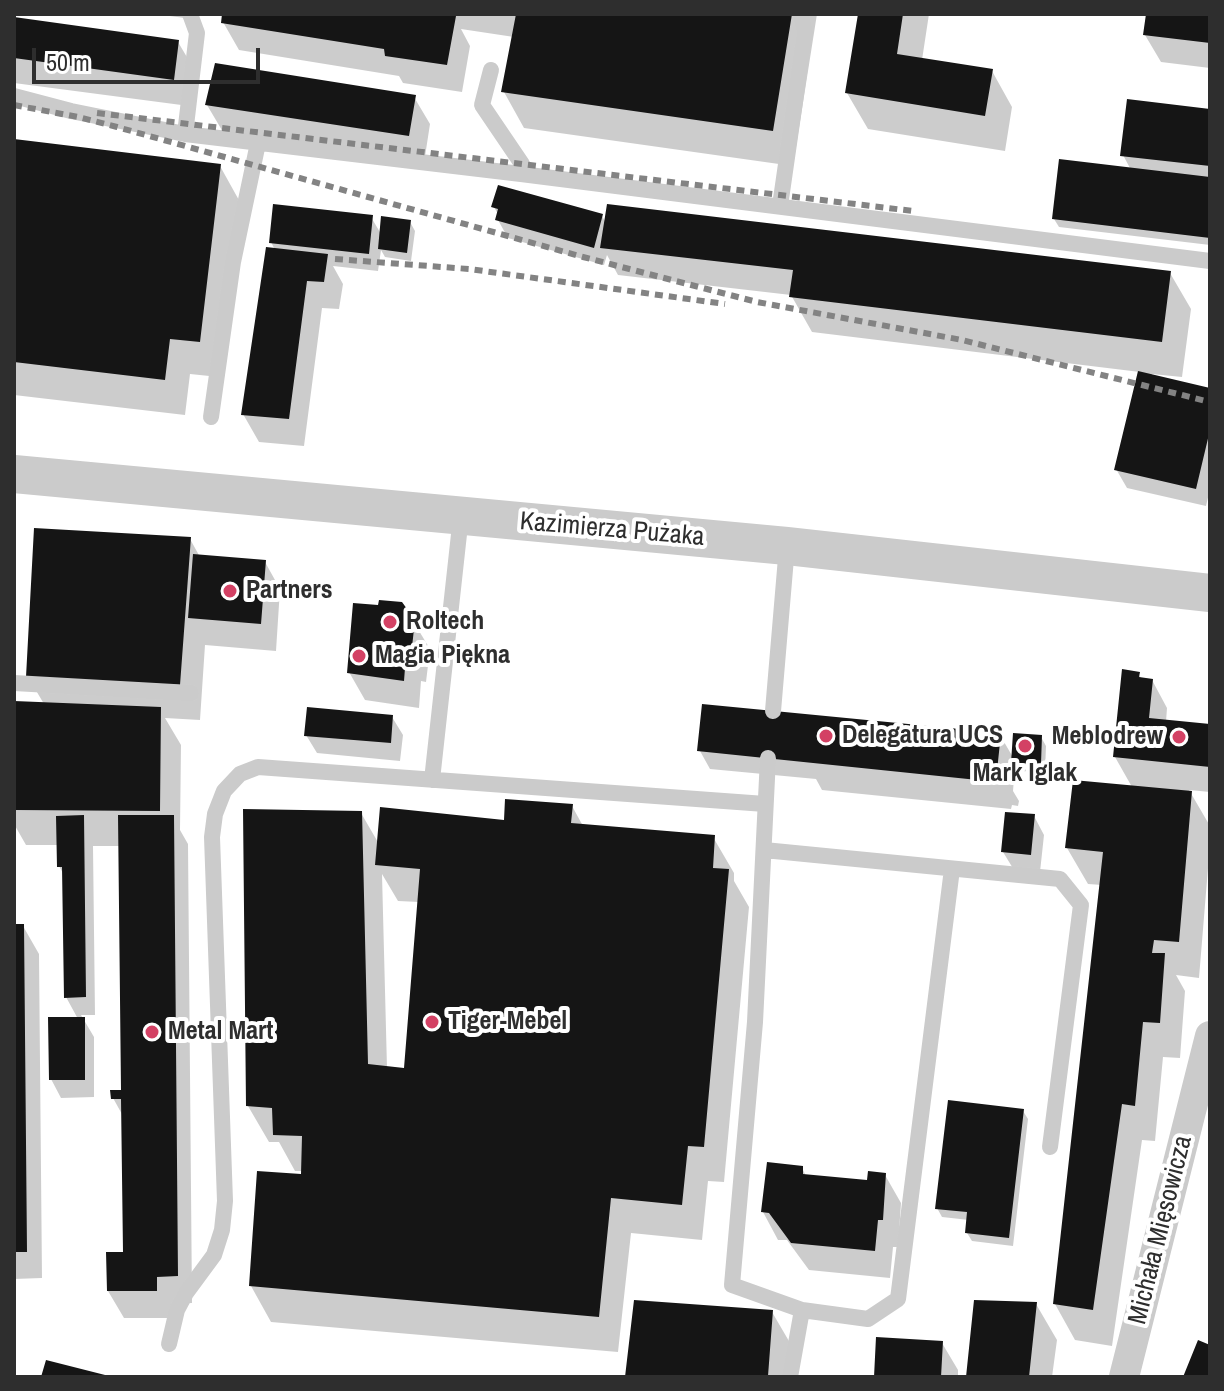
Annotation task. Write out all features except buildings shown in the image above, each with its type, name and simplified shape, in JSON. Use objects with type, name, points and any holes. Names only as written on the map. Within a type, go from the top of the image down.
[{"type":"street","name":"Kazimierza Pużaka","points":[[14,474],[787,546],[1210,593]]},
{"type":"street","name":"Michała Mięsowicza","points":[[1124,1377],[1210,1036]]},
{"type":"lane","points":[[185,134],[197,33],[190,14]]},
{"type":"lane","points":[[780,206],[805,32],[801,16]]},
{"type":"lane","points":[[491,70],[482,105],[522,164],[521,174]]},
{"type":"lane","points":[[14,96],[185,134],[1210,261]]},
{"type":"lane","points":[[211,417],[233,262],[258,143]]},
{"type":"lane","points":[[432,780],[461,516]]},
{"type":"lane","points":[[773,711],[787,546]]},
{"type":"lane","points":[[14,683],[191,693]]},
{"type":"lane","points":[[768,758],[755,1022],[732,1285],[802,1310],[868,1319],[898,1299],[952,869]]},
{"type":"lane","points":[[169,1344],[177,1310],[214,1255],[222,1230],[225,1201],[212,837],[215,814],[224,791],[240,774],[258,767],[765,804]]},
{"type":"lane","points":[[764,850],[1060,879],[1081,905],[1050,1147]]},
{"type":"lane","points":[[790,1377],[802,1310]]},
{"type":"railway","points":[[14,105],[117,127],[583,257],[757,302],[962,340],[1206,401]]},
{"type":"railway","points":[[97,113],[913,211]]},
{"type":"railway","points":[[335,259],[469,269],[725,304]]},
{"type":"place","name":"Partners","points":[[230,591]]},
{"type":"place","name":"Roltech","points":[[390,622]]},
{"type":"place","name":"Magia Piękna","points":[[359,656]]},
{"type":"place","name":"Delegatura UCS","points":[[826,736]]},
{"type":"place","name":"Meblodrew","points":[[1179,737]]},
{"type":"place","name":"Mark Iglak","points":[[1025,746]]},
{"type":"place","name":"Tiger-Mebel","points":[[432,1022]]},
{"type":"place","name":"Metal Mart","points":[[152,1032]]}]
